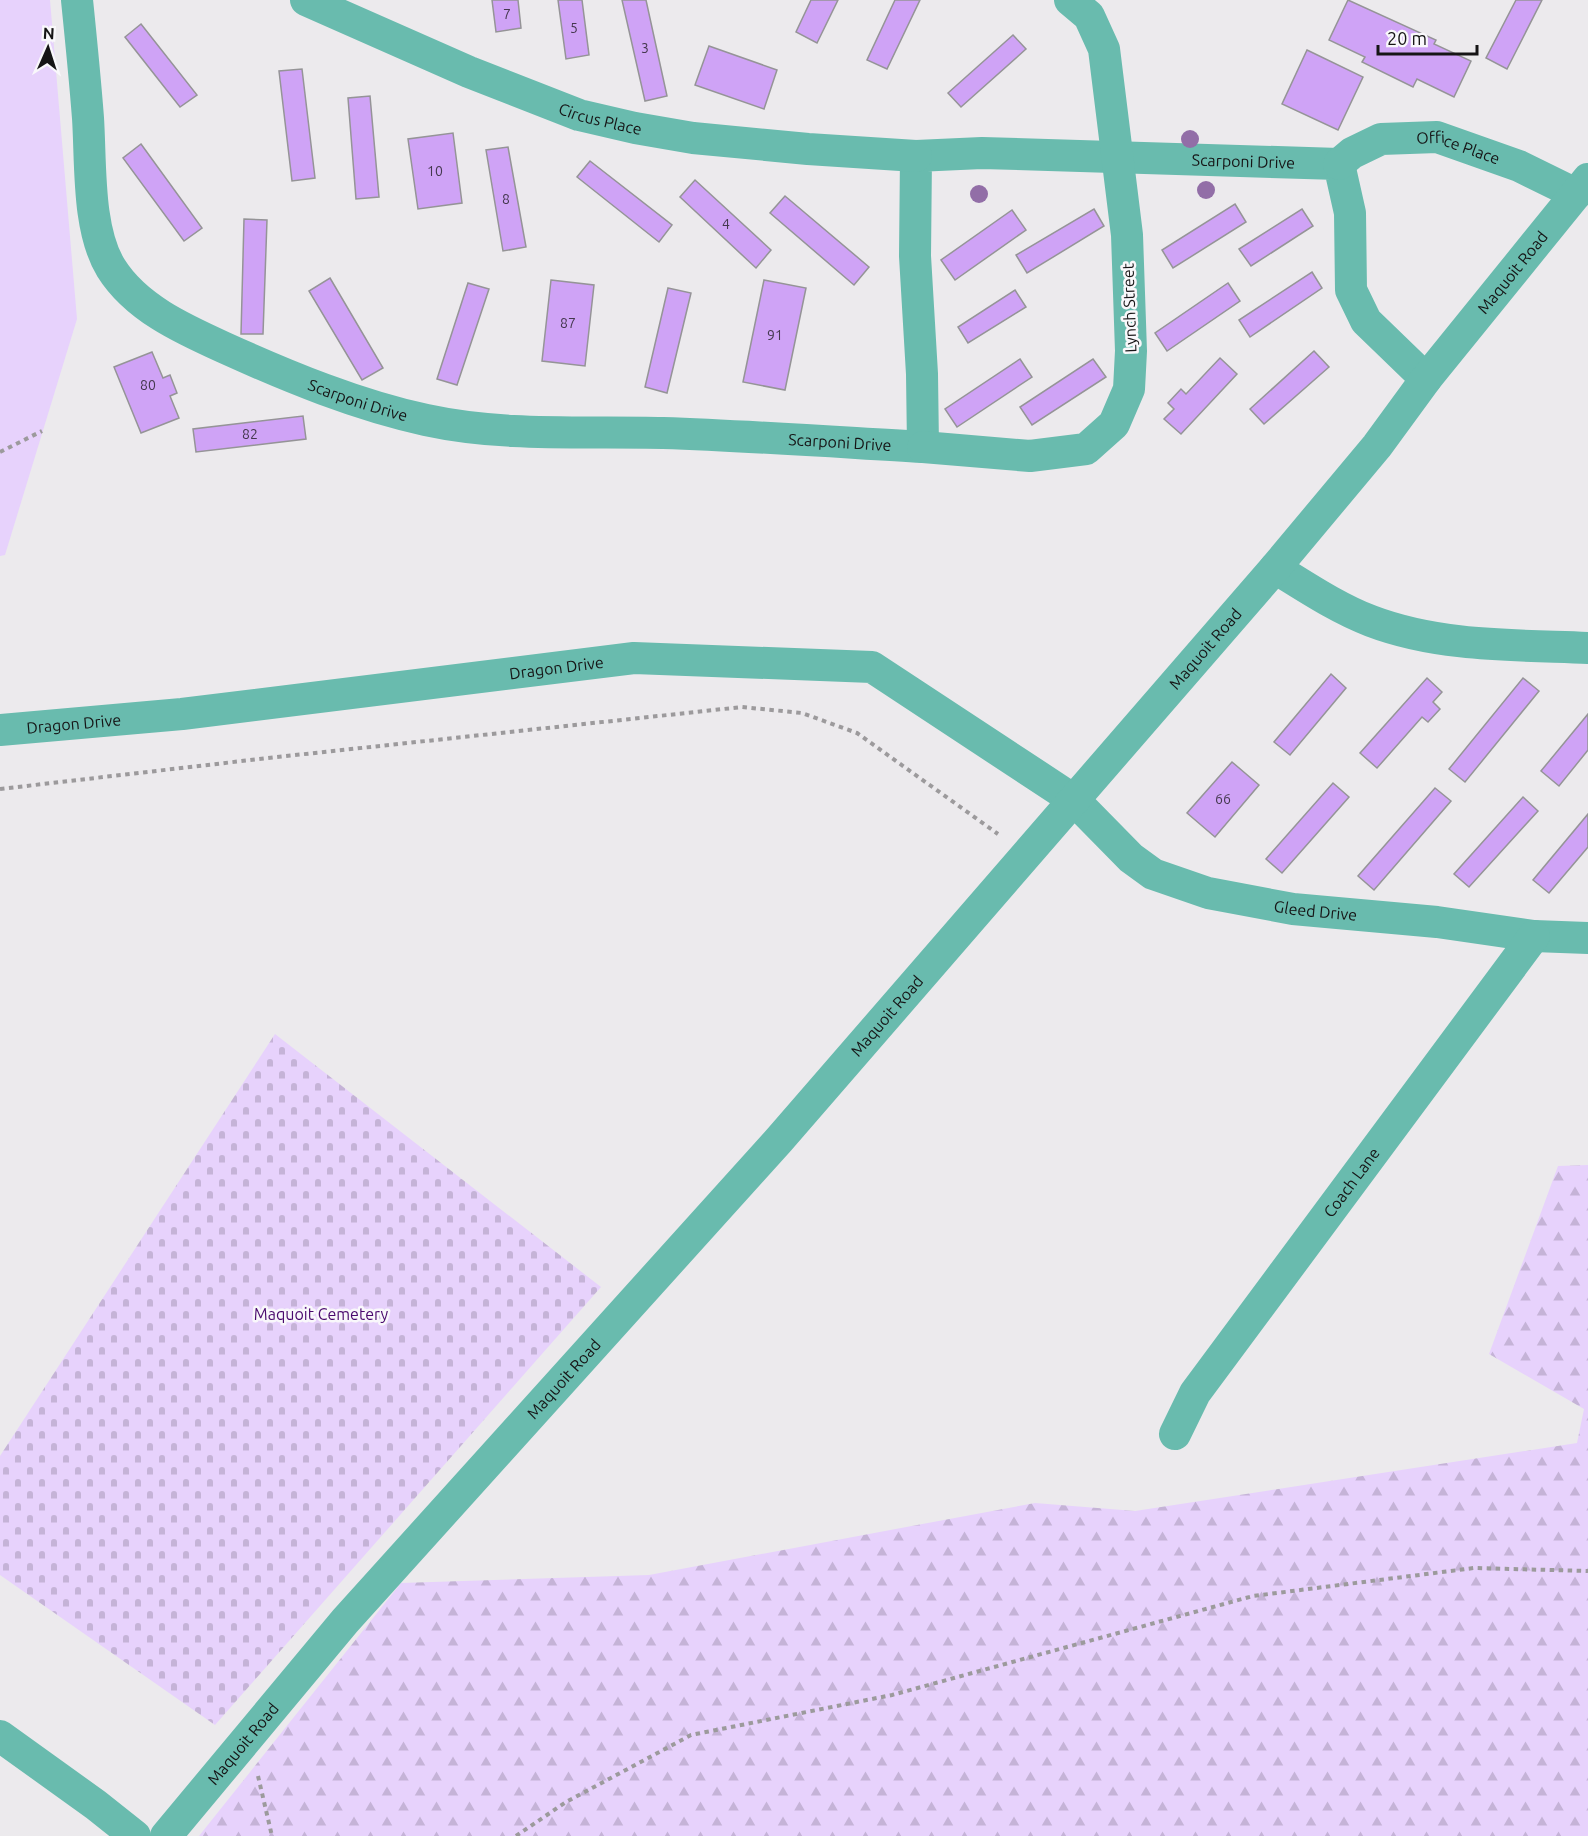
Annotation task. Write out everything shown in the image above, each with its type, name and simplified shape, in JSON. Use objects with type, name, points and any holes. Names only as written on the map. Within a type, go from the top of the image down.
[{"type":"street","name":"Scarponi Drive","points":[[77,0],[88,119],[91,196],[98,232],[110,266],[130,292],[154,312],[261,365],[372,407],[429,421],[487,429],[533,432],[685,434],[922,447]]},
{"type":"street","name":"Circus Place","points":[[306,0],[469,72],[579,115],[693,138],[916,156]]},
{"type":"street","name":"Lynch Street","points":[[922,447],[1030,456],[1086,449],[1114,424],[1129,389],[1131,351],[1127,235],[1104,49],[1089,16],[1070,0]]},
{"type":"street","name":"Office Place","points":[[1339,164],[1352,153],[1381,139],[1437,137],[1582,187]]},
{"type":"street","name":"Scarponi Drive","points":[[916,156],[982,153],[1339,164]]},
{"type":"street","points":[[916,156],[915,256],[922,374],[922,447]]},
{"type":"street","points":[[1339,164],[1350,213],[1351,290],[1366,321],[1426,379]]},
{"type":"street","name":"Maquoit Road","points":[[166,1836],[345,1621],[779,1140],[1275,568],[1377,446],[1426,379],[1582,187]]},
{"type":"street","points":[[1275,568],[1345,610],[1402,631],[1487,644],[1588,648]]},
{"type":"street","name":"Dragon Drive","points":[[0,730],[182,714],[634,658],[872,667],[1074,800]]},
{"type":"street","name":"Gleed Drive","points":[[1074,800],[1131,858],[1153,874],[1208,893],[1293,909],[1437,922],[1534,936],[1588,938]]},
{"type":"street","name":"Coach Lane","points":[[1175,1434],[1195,1393],[1534,936]]},
{"type":"street","points":[[0,1736],[135,1836]]},
{"type":"path","points":[[0,452],[42,431]]},
{"type":"path","points":[[0,789],[742,707],[802,713],[857,733],[998,834]]},
{"type":"path","points":[[516,1836],[566,1802],[691,1735],[892,1695],[1253,1596],[1474,1568],[1588,1571]]},
{"type":"path","points":[[250,1737],[272,1836]]},
{"type":"green space","points":[[0,0],[50,0],[77,319],[5,555],[0,556]]},
{"type":"green space","name":"Maquoit Cemetery","points":[[275,1034],[601,1287],[215,1725],[0,1575],[0,1456]]},
{"type":"green space","points":[[1588,1165],[1588,1836],[199,1836],[401,1583],[649,1575],[1035,1503],[1135,1511],[1577,1443],[1584,1409],[1489,1354],[1558,1166]]},
{"type":"building","points":[[492,0],[518,0],[521,28],[496,32]]},
{"type":"building","points":[[558,0],[582,0],[589,55],[566,59]]},
{"type":"building","points":[[622,0],[646,0],[667,96],[645,101]]},
{"type":"building","points":[[811,0],[838,0],[817,43],[796,32]]},
{"type":"building","points":[[895,0],[920,0],[887,69],[867,60]]},
{"type":"building","points":[[1348,0],[1436,40],[1434,44],[1471,61],[1454,97],[1417,79],[1413,87],[1362,62],[1365,57],[1329,40]]},
{"type":"building","points":[[1516,0],[1542,0],[1507,69],[1486,58]]},
{"type":"building","points":[[141,24],[197,95],[180,107],[125,37]]},
{"type":"building","points":[[1013,35],[1026,49],[961,107],[948,93]]},
{"type":"building","points":[[709,46],[777,70],[764,109],[695,85]]},
{"type":"building","points":[[1307,50],[1363,77],[1338,130],[1282,104]]},
{"type":"building","points":[[302,69],[315,178],[292,181],[279,71]]},
{"type":"building","points":[[370,96],[379,197],[356,199],[348,98]]},
{"type":"building","points":[[453,133],[462,203],[418,209],[408,139]]},
{"type":"building","points":[[141,144],[202,228],[184,241],[123,158]]},
{"type":"building","points":[[508,147],[526,247],[503,251],[486,150]]},
{"type":"building","points":[[590,161],[672,225],[659,242],[577,177]]},
{"type":"building","points":[[695,180],[771,250],[756,268],[680,197]]},
{"type":"building","points":[[785,196],[869,267],[854,285],[770,213]]},
{"type":"building","points":[[1235,204],[1246,222],[1173,268],[1162,250]]},
{"type":"building","points":[[1094,209],[1104,226],[1027,273],[1016,255]]},
{"type":"building","points":[[1302,209],[1313,226],[1251,266],[1239,249]]},
{"type":"building","points":[[1012,210],[1026,230],[955,280],[941,260]]},
{"type":"building","points":[[244,219],[267,220],[263,334],[241,334]]},
{"type":"building","points":[[1312,272],[1322,288],[1250,337],[1239,320]]},
{"type":"building","points":[[330,278],[383,368],[362,380],[309,291]]},
{"type":"building","points":[[551,280],[594,285],[585,366],[542,361]]},
{"type":"building","points":[[764,280],[806,288],[785,390],[743,382]]},
{"type":"building","points":[[468,283],[489,289],[457,385],[437,379]]},
{"type":"building","points":[[1228,283],[1240,301],[1167,351],[1155,333]]},
{"type":"building","points":[[668,288],[691,293],[667,393],[645,387]]},
{"type":"building","points":[[1015,290],[1026,307],[968,343],[958,327]]},
{"type":"building","points":[[1314,351],[1329,367],[1264,424],[1250,409]]},
{"type":"building","points":[[152,352],[163,378],[170,375],[177,393],[170,396],[179,418],[141,433],[114,367]]},
{"type":"building","points":[[1220,358],[1237,374],[1181,434],[1164,419],[1174,409],[1168,403],[1181,389],[1186,394]]},
{"type":"building","points":[[1020,359],[1032,377],[957,427],[945,409]]},
{"type":"building","points":[[1093,359],[1106,377],[1032,425],[1020,407]]},
{"type":"building","points":[[303,416],[306,439],[196,452],[193,429]]},
{"type":"building","points":[[1331,674],[1346,688],[1290,755],[1274,742]]},
{"type":"building","points":[[1427,678],[1442,692],[1433,702],[1440,709],[1428,722],[1422,717],[1377,768],[1360,753]]},
{"type":"building","points":[[1523,678],[1539,691],[1465,782],[1449,769]]},
{"type":"building","points":[[1588,714],[1588,750],[1559,786],[1541,771]]},
{"type":"building","points":[[1232,762],[1259,785],[1215,837],[1187,813]]},
{"type":"building","points":[[1333,783],[1349,797],[1282,873],[1266,859]]},
{"type":"building","points":[[1435,788],[1451,801],[1374,890],[1358,876]]},
{"type":"building","points":[[1523,797],[1538,811],[1469,887],[1454,874]]},
{"type":"building","points":[[1588,814],[1588,847],[1549,893],[1533,880]]}]
